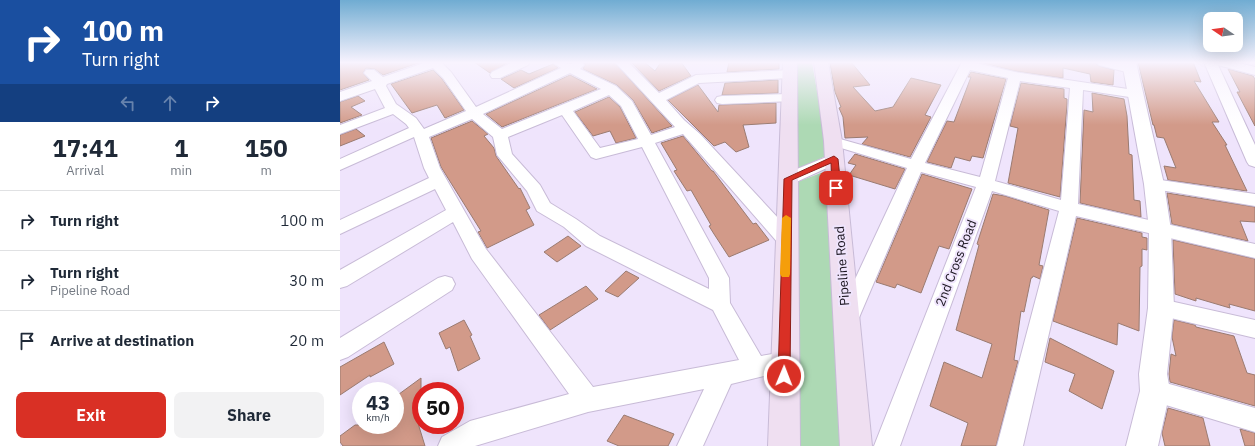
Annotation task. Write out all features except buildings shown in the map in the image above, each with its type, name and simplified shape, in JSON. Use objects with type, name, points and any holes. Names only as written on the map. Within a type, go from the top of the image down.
[{"type":"main road","points":[[784,446],[784,362],[790,83]]},
{"type":"main road","name":"Pipeline Road","points":[[824,83],[834,150],[856,446]]},
{"type":"street","points":[[340,97],[364,83]]},
{"type":"street","points":[[380,83],[391,106],[411,121],[419,132],[432,168],[479,254],[588,400]]},
{"type":"street","points":[[453,83],[474,113],[500,135],[505,155],[534,189],[543,207],[570,223],[593,241],[720,304]]},
{"type":"street","points":[[340,165],[419,132],[452,123],[534,83]]},
{"type":"street","points":[[601,83],[611,89],[627,104],[719,278],[720,304],[755,367]]},
{"type":"street","points":[[642,83],[685,129],[695,137],[786,239]]},
{"type":"street","points":[[658,99],[689,83]]},
{"type":"street","points":[[846,323],[916,166],[958,83]]},
{"type":"street","name":"2nd Cross Road","points":[[886,446],[986,184],[1013,83]]},
{"type":"street","points":[[1062,83],[1136,94]]},
{"type":"street","points":[[1133,83],[1154,184],[1160,230],[1161,308],[1153,374],[1155,391],[1142,446]]},
{"type":"street","points":[[1219,83],[1255,162]]},
{"type":"street","points":[[1010,446],[1069,208],[1077,85]]},
{"type":"street","points":[[500,135],[547,117],[564,108],[611,89]]},
{"type":"street","points":[[722,100],[789,98]]},
{"type":"street","points":[[564,108],[596,154],[685,129]]},
{"type":"street","points":[[340,130],[395,109]]},
{"type":"street","points":[[788,179],[834,150],[852,146],[916,166],[1069,208],[1255,251]]},
{"type":"street","points":[[340,228],[439,180]]},
{"type":"street","points":[[1154,184],[1255,200]]},
{"type":"street","points":[[340,280],[456,212]]},
{"type":"street","points":[[340,350],[445,284]]},
{"type":"street","points":[[1161,308],[1255,329]]},
{"type":"street","points":[[451,446],[470,434],[588,400],[784,362]]},
{"type":"street","points":[[690,446],[723,375]]},
{"type":"street","points":[[1155,391],[1255,420]]},
{"type":"green space","points":[[794,83],[816,83],[828,155],[796,170]]},
{"type":"green space","points":[[826,171],[845,446],[798,446],[797,182]]},
{"type":"slow traffic","points":[[785,274],[786,218]]},
{"type":"route","points":[[784,376],[788,179],[834,159],[836,188]]}]
